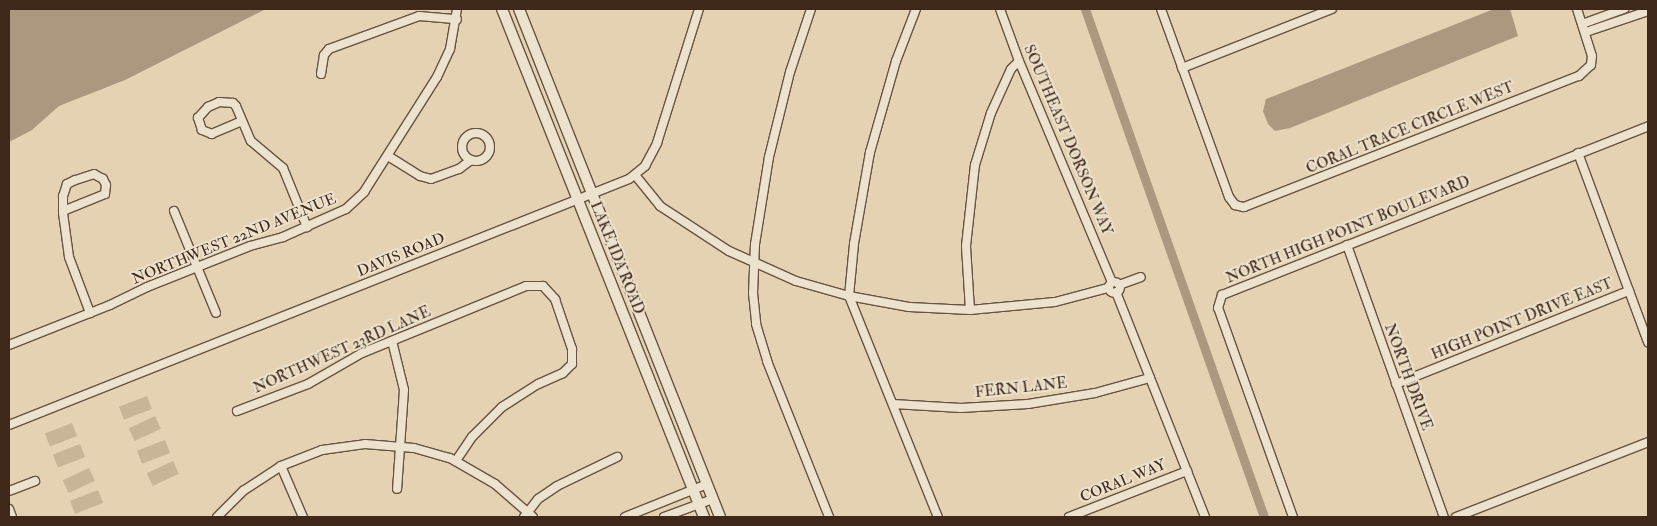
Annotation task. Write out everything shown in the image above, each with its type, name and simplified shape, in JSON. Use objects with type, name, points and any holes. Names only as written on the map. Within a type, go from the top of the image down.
[{"type":"street","name":"NORTHWEST 22ND AVENUE","points":[[9,345],[197,267],[336,216],[356,202],[388,156],[446,61],[457,19],[457,9]]},
{"type":"street","name":"LAKE IDA ROAD","points":[[502,9],[704,517]]},
{"type":"street","name":"LAKE IDA ROAD","points":[[519,9],[720,517]]},
{"type":"street","name":"DAVIS ROAD","points":[[9,425],[578,200],[635,175],[652,155],[668,113],[699,9]]},
{"type":"street","points":[[811,9],[777,123],[761,200],[754,263],[753,293],[760,339],[829,517]]},
{"type":"street","points":[[916,9],[896,61],[870,152],[854,244],[849,296],[938,517]]},
{"type":"street","name":"SOUTHEAST DORSON WAY","points":[[1000,9],[1019,61],[1114,287],[1205,517]]},
{"type":"street","points":[[1161,9],[1182,68],[1332,9]]},
{"type":"street","points":[[1577,9],[1586,32],[1648,11]]},
{"type":"street","points":[[1582,24],[1624,9]]},
{"type":"street","points":[[321,74],[324,55],[329,49],[413,18],[457,19]]},
{"type":"street","name":"CORAL TRACE CIRCLE WEST","points":[[1182,68],[1229,197],[1235,205],[1254,205],[1570,81],[1586,72],[1591,65],[1586,32]]},
{"type":"street","points":[[970,310],[966,246],[972,183],[991,113],[1011,69],[1019,61]]},
{"type":"street","points":[[242,121],[212,134],[202,130],[198,118],[208,107],[227,101],[236,106],[255,146],[283,168],[307,227]]},
{"type":"street","name":"NORTH HIGH POINT BOULEVARD","points":[[1293,517],[1218,300],[1222,295],[1648,126]]},
{"type":"street","points":[[1578,153],[1648,342]]},
{"type":"street","points":[[388,156],[420,176],[431,179],[459,169],[471,160]]},
{"type":"street","points":[[63,211],[105,194],[106,185],[103,179],[94,174],[67,184],[62,196],[63,211],[68,257],[90,313]]},
{"type":"street","points":[[635,175],[649,194],[677,218],[754,263],[796,281],[849,296],[909,307],[970,310],[1047,303],[1114,287],[1141,277]]},
{"type":"street","points":[[174,211],[216,313]]},
{"type":"street","name":"NORTH DRIVE","points":[[1347,246],[1444,517]]},
{"type":"street","name":"NORTHWEST 23RD LANE","points":[[237,412],[308,384],[362,353],[526,286],[543,286],[555,298],[572,348],[573,358],[568,369],[502,407],[472,438],[456,461]]},
{"type":"street","name":"HIGH POINT DRIVE EAST","points":[[1396,384],[1629,291]]},
{"type":"street","points":[[392,341],[404,390],[397,489]]},
{"type":"street","name":"FERN LANE","points":[[893,404],[961,408],[1028,404],[1095,393],[1150,378]]},
{"type":"street","points":[[1456,517],[1648,442]]},
{"type":"street","points":[[218,517],[244,491],[281,466],[343,446],[400,445],[456,461],[495,484],[528,515],[557,486],[617,457]]},
{"type":"street","points":[[281,466],[303,517]]},
{"type":"street","name":"CORAL WAY","points":[[1069,517],[1187,471]]},
{"type":"street","points":[[9,492],[35,481]]},
{"type":"street","points":[[625,517],[707,484]]},
{"type":"street","points":[[664,517],[713,499]]},
{"type":"street","points":[[9,509],[12,517]]},
{"type":"shaded area","points":[[9,9],[266,9],[125,80],[59,106],[32,130],[9,142]]},
{"type":"shaded area","points":[[1494,9],[1510,9],[1518,36],[1290,128],[1275,131],[1268,124],[1263,111],[1266,99]]},
{"type":"shaded area","points":[[147,396],[152,409],[124,420],[119,407]]},
{"type":"shaded area","points":[[155,416],[161,429],[135,441],[129,428]]},
{"type":"shaded area","points":[[72,423],[77,436],[50,446],[45,433]]},
{"type":"shaded area","points":[[165,440],[170,453],[142,464],[137,451]]},
{"type":"shaded area","points":[[80,444],[85,457],[58,467],[53,454]]},
{"type":"shaded area","points":[[173,461],[179,474],[153,486],[147,473]]},
{"type":"shaded area","points":[[89,468],[95,481],[69,493],[63,480]]},
{"type":"shaded area","points":[[98,490],[103,503],[75,514],[70,501]]},
{"type":"waterway","points":[[1085,9],[1264,517]]}]
